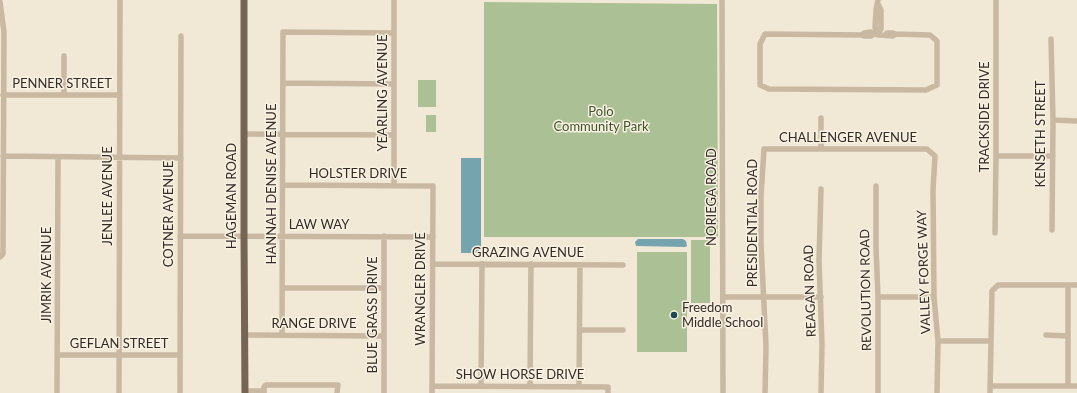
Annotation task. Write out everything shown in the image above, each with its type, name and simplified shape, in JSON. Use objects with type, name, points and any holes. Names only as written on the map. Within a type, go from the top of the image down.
[{"type":"main road","name":"HAGEMAN ROAD","points":[[244,0],[245,392]]},
{"type":"street","name":"JENLEE AVENUE","points":[[119,393],[120,0]]},
{"type":"street","name":"YEARLING AVENUE","points":[[394,0],[394,186]]},
{"type":"street","name":"NORIEGA ROAD","points":[[722,0],[723,393]]},
{"type":"street","name":"TRACKSIDE DRIVE","points":[[994,234],[996,156],[996,0]]},
{"type":"street","points":[[0,2],[4,32],[2,128],[3,254],[0,257]]},
{"type":"street","points":[[877,34],[876,10],[878,2]]},
{"type":"street","name":"HANNAH DENISE AVENUE","points":[[282,335],[283,32],[394,33]]},
{"type":"street","points":[[871,32],[877,34],[885,34],[887,36],[893,36],[896,34],[930,35],[937,41],[936,84],[926,90],[769,90],[760,85],[760,44],[765,34],[861,34],[871,32]]},
{"type":"street","name":"COTNER AVENUE","points":[[180,393],[181,36]]},
{"type":"street","name":"KENSETH STREET","points":[[1052,39],[1052,230]]},
{"type":"street","points":[[64,56],[64,95]]},
{"type":"street","points":[[283,83],[394,84]]},
{"type":"street","name":"PENNER STREET","points":[[3,95],[120,95]]},
{"type":"street","points":[[821,118],[821,149]]},
{"type":"street","points":[[1053,120],[1077,120]]},
{"type":"street","points":[[244,134],[394,135]]},
{"type":"street","name":"CHALLENGER AVENUE","points":[[764,149],[927,149],[931,153]]},
{"type":"street","name":"PRESIDENTIAL ROAD","points":[[764,149],[761,212],[766,346],[766,393]]},
{"type":"street","name":"VALLEY FORGE WAY","points":[[931,153],[935,156],[933,190],[934,297],[938,341],[937,393]]},
{"type":"street","points":[[3,156],[181,158]]},
{"type":"street","points":[[996,156],[1053,156]]},
{"type":"street","name":"JIMRIK AVENUE","points":[[58,157],[58,393]]},
{"type":"street","name":"HOLSTER DRIVE","points":[[283,185],[433,186]]},
{"type":"street","name":"WRANGLER DRIVE","points":[[432,393],[433,186]]},
{"type":"street","name":"REVOLUTION ROAD","points":[[876,186],[878,393]]},
{"type":"street","name":"REAGAN ROAD","points":[[821,189],[819,228],[822,393]]},
{"type":"street","name":"LAW WAY","points":[[180,236],[433,237]]},
{"type":"street","name":"BLUE GRASS DRIVE","points":[[384,236],[384,393]]},
{"type":"street","name":"GRAZING AVENUE","points":[[433,264],[623,265]]},
{"type":"street","points":[[481,386],[482,264]]},
{"type":"street","points":[[530,386],[531,264]]},
{"type":"street","points":[[579,386],[580,265]]},
{"type":"street","points":[[990,393],[992,291],[998,285],[1077,285]]},
{"type":"street","points":[[1068,285],[1068,386]]},
{"type":"street","points":[[282,288],[384,288]]},
{"type":"street","points":[[878,296],[934,297]]},
{"type":"street","points":[[723,297],[821,297]]},
{"type":"street","points":[[580,330],[623,330]]},
{"type":"street","name":"RANGE DRIVE","points":[[245,335],[384,336]]},
{"type":"street","points":[[1046,335],[1068,336]]},
{"type":"street","points":[[938,341],[991,341]]},
{"type":"street","name":"GEFLAN STREET","points":[[58,355],[180,355]]},
{"type":"street","points":[[245,392],[264,392],[264,387],[266,385],[338,385],[338,393]]},
{"type":"street","name":"SHOW HORSE DRIVE","points":[[432,386],[579,386],[608,390]]},
{"type":"street","points":[[990,386],[1077,386]]},
{"type":"street","points":[[1041,386],[1041,393]]},
{"type":"green space","name":"Polo Community Park","points":[[484,2],[717,4],[718,237],[484,237]]},
{"type":"green space","points":[[418,80],[436,80],[436,107],[418,107]]},
{"type":"green space","points":[[426,115],[436,115],[436,132],[426,132]]},
{"type":"green space","points":[[691,240],[710,240],[710,303],[691,303]]},
{"type":"green space","points":[[637,252],[687,252],[687,352],[637,352]]},
{"type":"water","points":[[461,158],[481,158],[481,253],[461,253]]},
{"type":"water","points":[[638,239],[683,239],[686,241],[687,246],[636,246],[635,242]]},
{"type":"place","name":"Freedom Middle School","points":[[674,315]]}]
